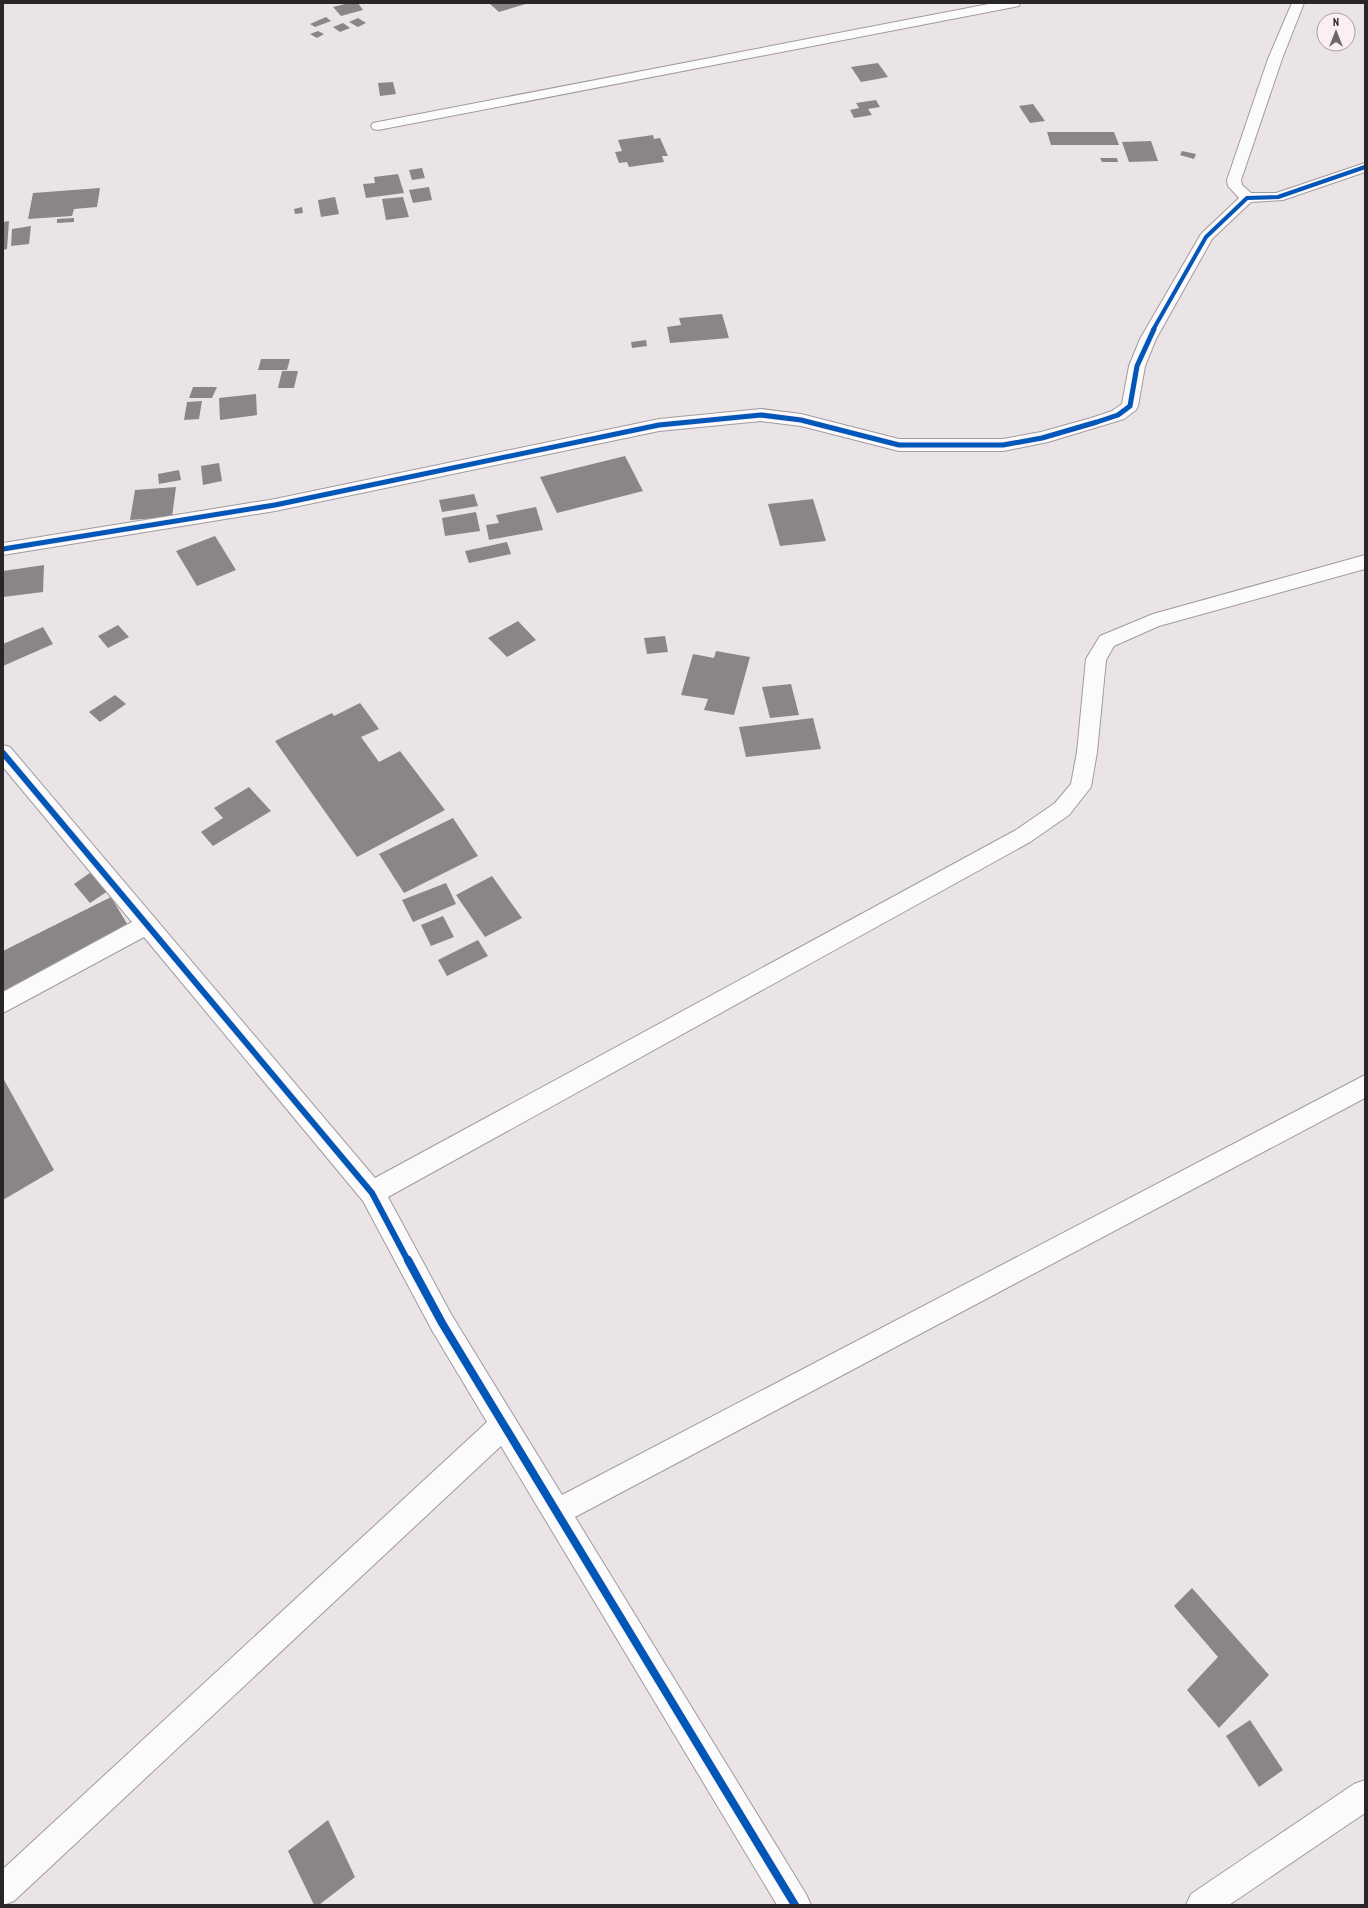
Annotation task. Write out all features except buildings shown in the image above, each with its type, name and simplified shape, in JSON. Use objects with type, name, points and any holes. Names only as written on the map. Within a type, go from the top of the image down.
[{"type":"street","points":[[378,126],[1014,3]]},
{"type":"street","points":[[1247,198],[1235,186],[1234,180],[1275,59],[1298,3]]},
{"type":"street","points":[[3,549],[275,505],[660,425],[761,415],[801,420],[899,446],[1003,446],[1042,438],[1118,415],[1130,406],[1137,366],[1148,339],[1206,237],[1247,198],[1278,197],[1365,166]]},
{"type":"street","points":[[372,1193],[1016,840],[1062,809],[1081,787],[1087,752],[1096,659],[1107,641],[1153,621],[1365,562]]},
{"type":"street","points":[[4,757],[372,1193],[442,1323],[795,1905]]},
{"type":"street","points":[[3,1003],[147,925]]},
{"type":"street","points":[[557,1512],[1365,1086]]},
{"type":"street","points":[[3,1890],[504,1424]]},
{"type":"street","points":[[1202,1905],[1365,1795]]},
{"type":"cycle path","points":[[3,549],[275,505],[659,425],[761,415],[801,420],[899,445],[1003,445],[1042,438],[1118,415],[1130,406],[1137,366],[1148,339],[1206,237],[1247,198],[1278,197],[1365,167]]},
{"type":"cycle path","points":[[3,753],[372,1193],[442,1323],[795,1905]]}]
